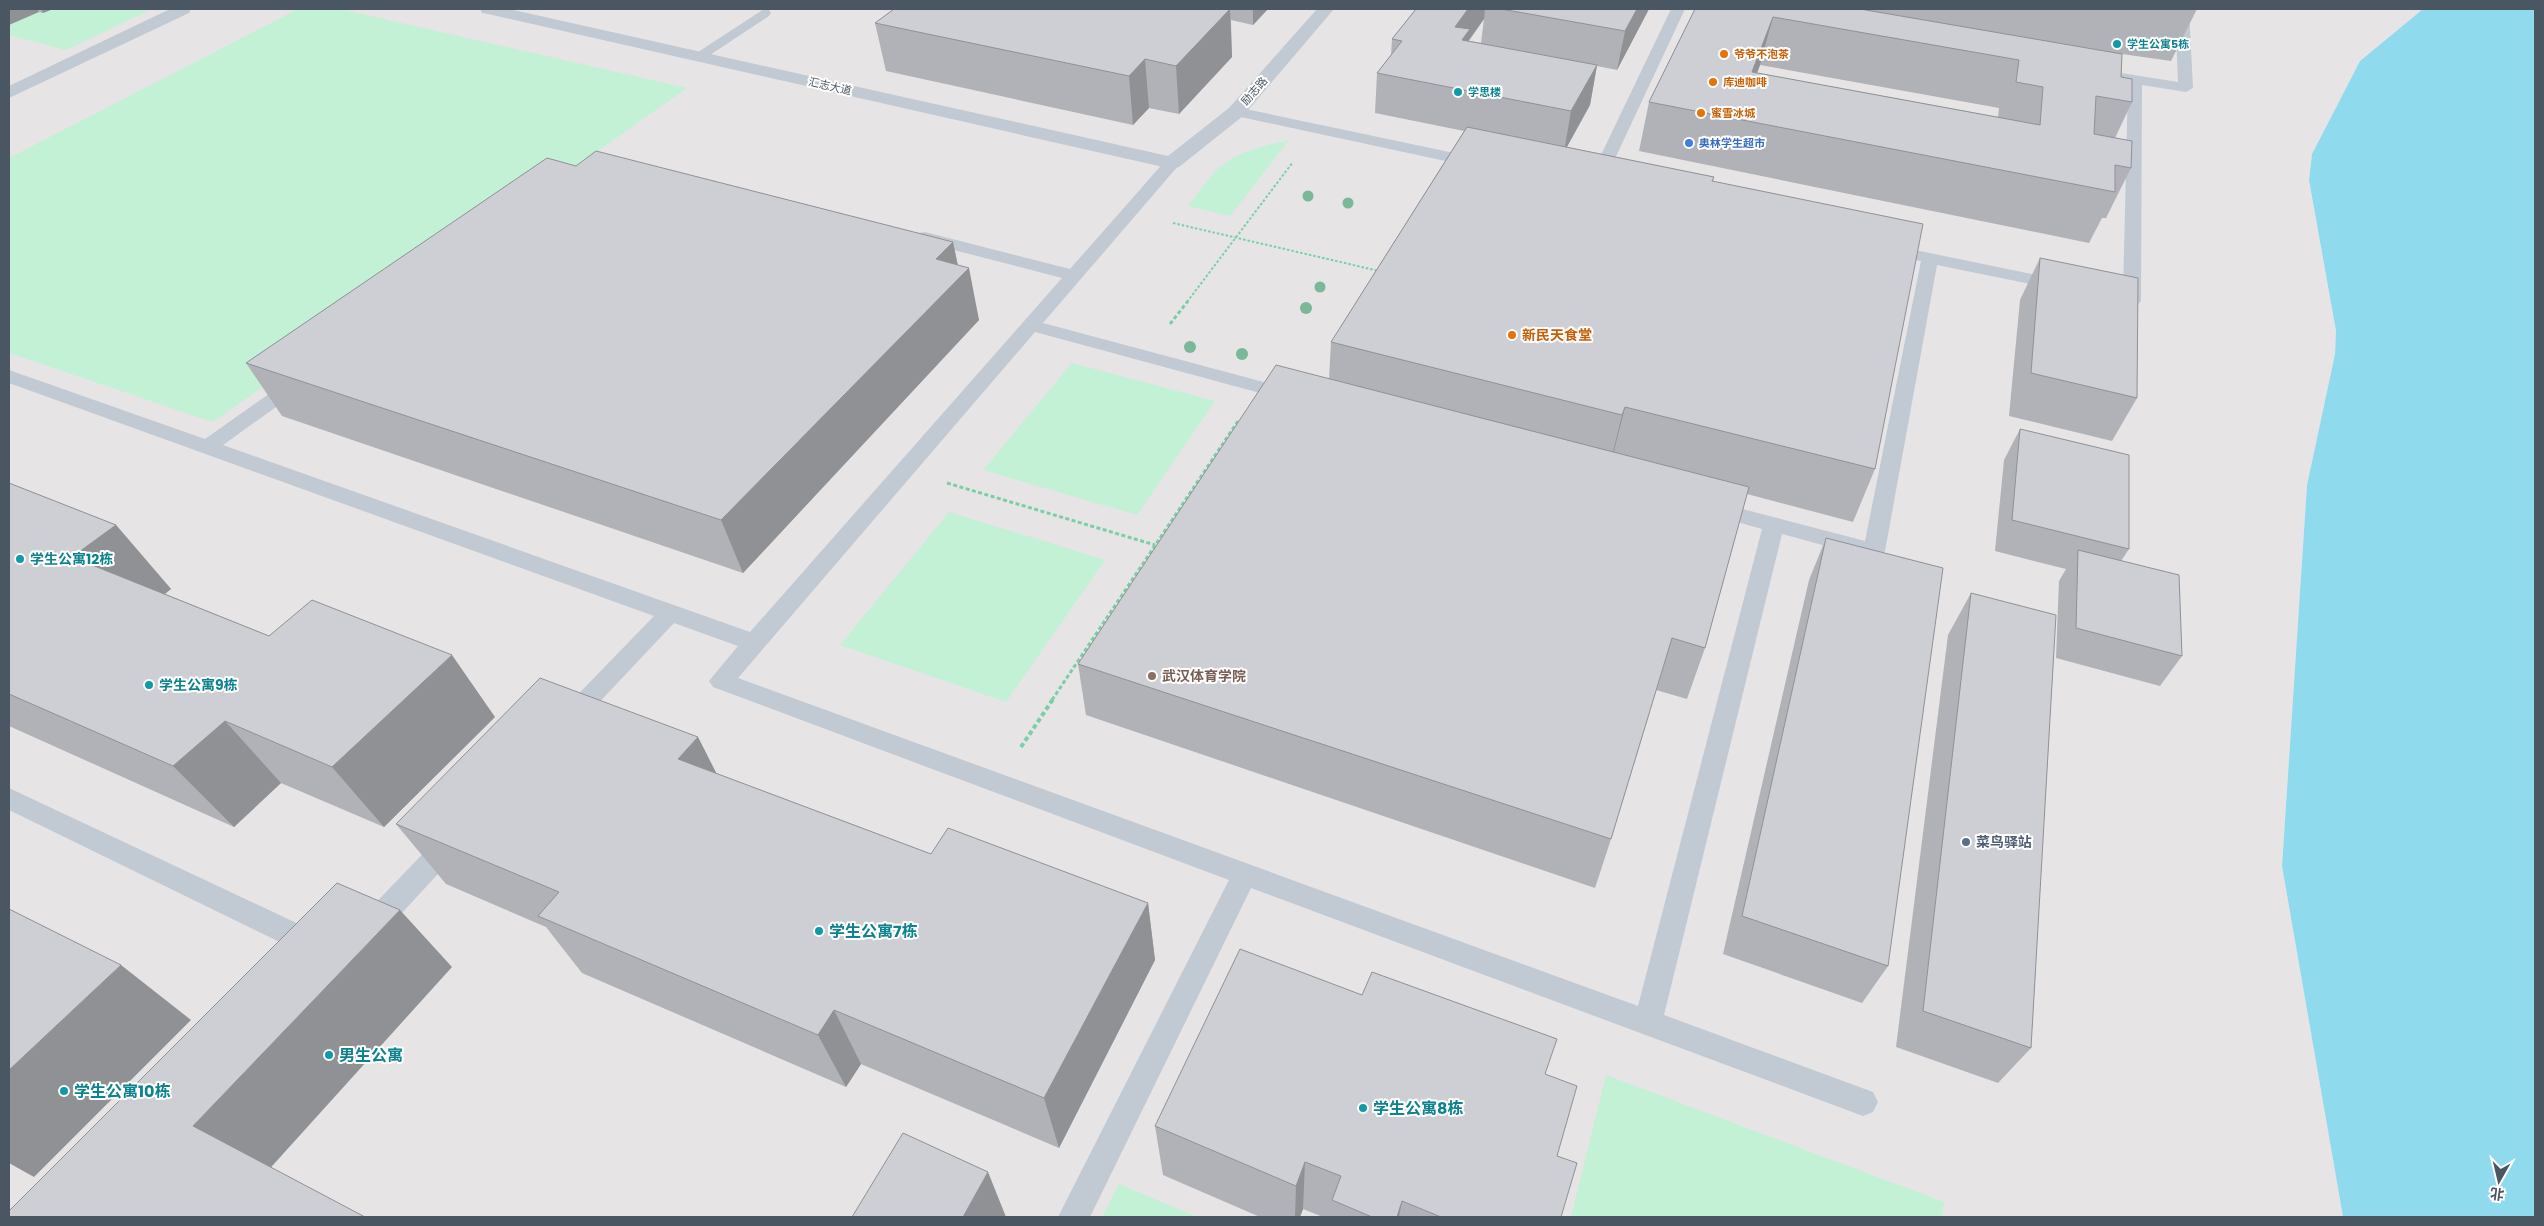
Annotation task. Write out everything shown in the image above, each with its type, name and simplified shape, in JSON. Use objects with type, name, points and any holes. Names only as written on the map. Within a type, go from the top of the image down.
[{"type":"street","points":[[9,93],[183,9]]},
{"type":"street","name":"汇志大道","points":[[488,9],[1172,163]]},
{"type":"street","name":"励志路","points":[[1172,163],[1236,112],[1326,9]]},
{"type":"lane","points":[[1613,191],[1589,186],[1678,9]]},
{"type":"lane","points":[[2106,74],[2186,88],[2182,9]]},
{"type":"lane","points":[[699,56],[764,13]]},
{"type":"lane","points":[[2113,297],[2132,301],[2135,79]]},
{"type":"lane","points":[[1236,112],[1499,167]]},
{"type":"lane","points":[[1172,163],[721,681],[1863,1102]]},
{"type":"lane","points":[[906,232],[1074,276]]},
{"type":"lane","points":[[1901,252],[2074,288]]},
{"type":"lane","points":[[1698,504],[1874,551],[1930,258]]},
{"type":"lane","points":[[1031,325],[1308,400]]},
{"type":"lane","points":[[207,447],[311,374]]},
{"type":"lane","points":[[9,376],[754,643]]},
{"type":"lane","points":[[1648,1022],[1774,524]]},
{"type":"lane","points":[[554,735],[670,613]]},
{"type":"lane","points":[[9,798],[343,948],[464,828]]},
{"type":"lane","points":[[1074,1217],[1245,874]]},
{"type":"path","points":[[1145,356],[1318,129]]},
{"type":"path","points":[[1129,213],[1381,272]]},
{"type":"path","points":[[996,783],[1261,387]]},
{"type":"path","points":[[905,470],[1155,545]]},
{"type":"shaded area","name":"武汉体育学院","points":[[9,9],[2423,9],[2360,61],[2312,154],[2309,180],[2336,331],[2335,354],[2307,485],[2282,866],[2343,1217],[9,1217]]},
{"type":"green space","points":[[53,9],[152,9],[66,50],[9,35],[9,25],[39,12]]},
{"type":"green space","points":[[298,9],[340,9],[687,88],[213,422],[9,353],[9,158]]},
{"type":"green space","points":[[1289,140],[1230,216],[1188,206],[1211,176],[1227,161],[1253,149]]},
{"type":"green space","points":[[1072,363],[1215,401],[1137,515],[983,470]]},
{"type":"green space","points":[[949,512],[1105,560],[1006,702],[840,645]]},
{"type":"green space","points":[[1606,1075],[1944,1202],[1942,1217],[1571,1217]]},
{"type":"green space","points":[[1119,1184],[1197,1217],[1102,1217]]},
{"type":"water","points":[[2423,9],[2535,9],[2535,1217],[2343,1217],[2282,866],[2307,485],[2335,354],[2336,331],[2309,180],[2312,154],[2360,61]]},
{"type":"building","points":[[894,9],[1230,9],[1176,66],[1145,59],[1129,76],[875,23]]},
{"type":"building","points":[[1416,9],[1468,9],[1455,27],[1470,29],[1462,40],[1597,65],[1571,111],[1377,73],[1402,41],[1392,39]]},
{"type":"building","points":[[1501,9],[1637,9],[1625,31]]},
{"type":"building","points":[[1695,9],[1860,9],[2122,54],[2121,77],[2132,79],[2132,102],[2096,96],[2094,134],[2132,141],[2131,168],[2115,165],[2115,192],[1649,102]],"holes":[[[1773,17],[2019,60],[2016,82],[2043,87],[2040,125],[1752,72]]]},
{"type":"building","points":[[1467,127],[1714,177],[1712,181],[1923,224],[1875,469],[1625,407],[1622,415],[1331,342]]},
{"type":"building","points":[[596,151],[953,242],[936,259],[969,268],[721,520],[246,363],[547,158],[576,166]]},
{"type":"building","points":[[2040,258],[2138,278],[2137,398],[2031,373]]},
{"type":"building","points":[[1276,365],[1749,487],[1705,648],[1672,638],[1611,839],[1078,664]]},
{"type":"building","points":[[2020,429],[2129,455],[2129,549],[2012,520]]},
{"type":"building","name":"学生公寓9栋","points":[[9,483],[116,525],[72,557],[269,636],[312,600],[452,655],[332,767],[225,721],[173,766],[9,694]]},
{"type":"building","points":[[1826,538],[1943,568],[1888,966],[1742,916]]},
{"type":"building","points":[[2078,550],[2179,575],[2182,656],[2076,628]]},
{"type":"building","points":[[1971,593],[2056,615],[2031,1048],[1923,1011]]},
{"type":"building","name":"学生公寓7栋","points":[[540,678],[698,737],[678,759],[931,854],[948,828],[1148,903],[1044,1098],[834,1010],[818,1035],[538,916],[559,892],[396,824]]},
{"type":"building","points":[[337,883],[400,910],[193,1126],[365,1217],[9,1217],[9,1211]]},
{"type":"building","points":[[9,909],[121,965],[9,1070]]},
{"type":"building","name":"学生公寓8栋","points":[[1240,949],[1362,995],[1372,972],[1557,1039],[1545,1074],[1577,1086],[1557,1156],[1577,1163],[1561,1217],[1441,1217],[1402,1201],[1397,1217],[1372,1217],[1332,1200],[1341,1176],[1305,1162],[1296,1186],[1155,1126]]},
{"type":"building","points":[[903,1133],[988,1172],[963,1217],[852,1217]]},
{"type":"place","name":"学生公寓5栋","points":[[2117,44]]},
{"type":"place","name":"爷爷不泡茶","points":[[1724,54]]},
{"type":"place","name":"库迪咖啡","points":[[1713,82]]},
{"type":"place","name":"学思楼","points":[[1458,92]]},
{"type":"place","name":"蜜雪冰城","points":[[1701,113]]},
{"type":"place","name":"奥林学生超市","points":[[1689,143]]},
{"type":"place","name":"新民天食堂","points":[[1512,335]]},
{"type":"place","name":"学生公寓12栋","points":[[20,559]]},
{"type":"place","name":"武汉体育学院","points":[[1152,676]]},
{"type":"place","name":"学生公寓9栋","points":[[149,685]]},
{"type":"place","name":"菜鸟驿站","points":[[1966,842]]},
{"type":"place","name":"学生公寓7栋","points":[[819,931]]},
{"type":"place","name":"男生公寓","points":[[329,1055]]},
{"type":"place","name":"学生公寓10栋","points":[[64,1091]]},
{"type":"place","name":"学生公寓8栋","points":[[1363,1108]]}]
